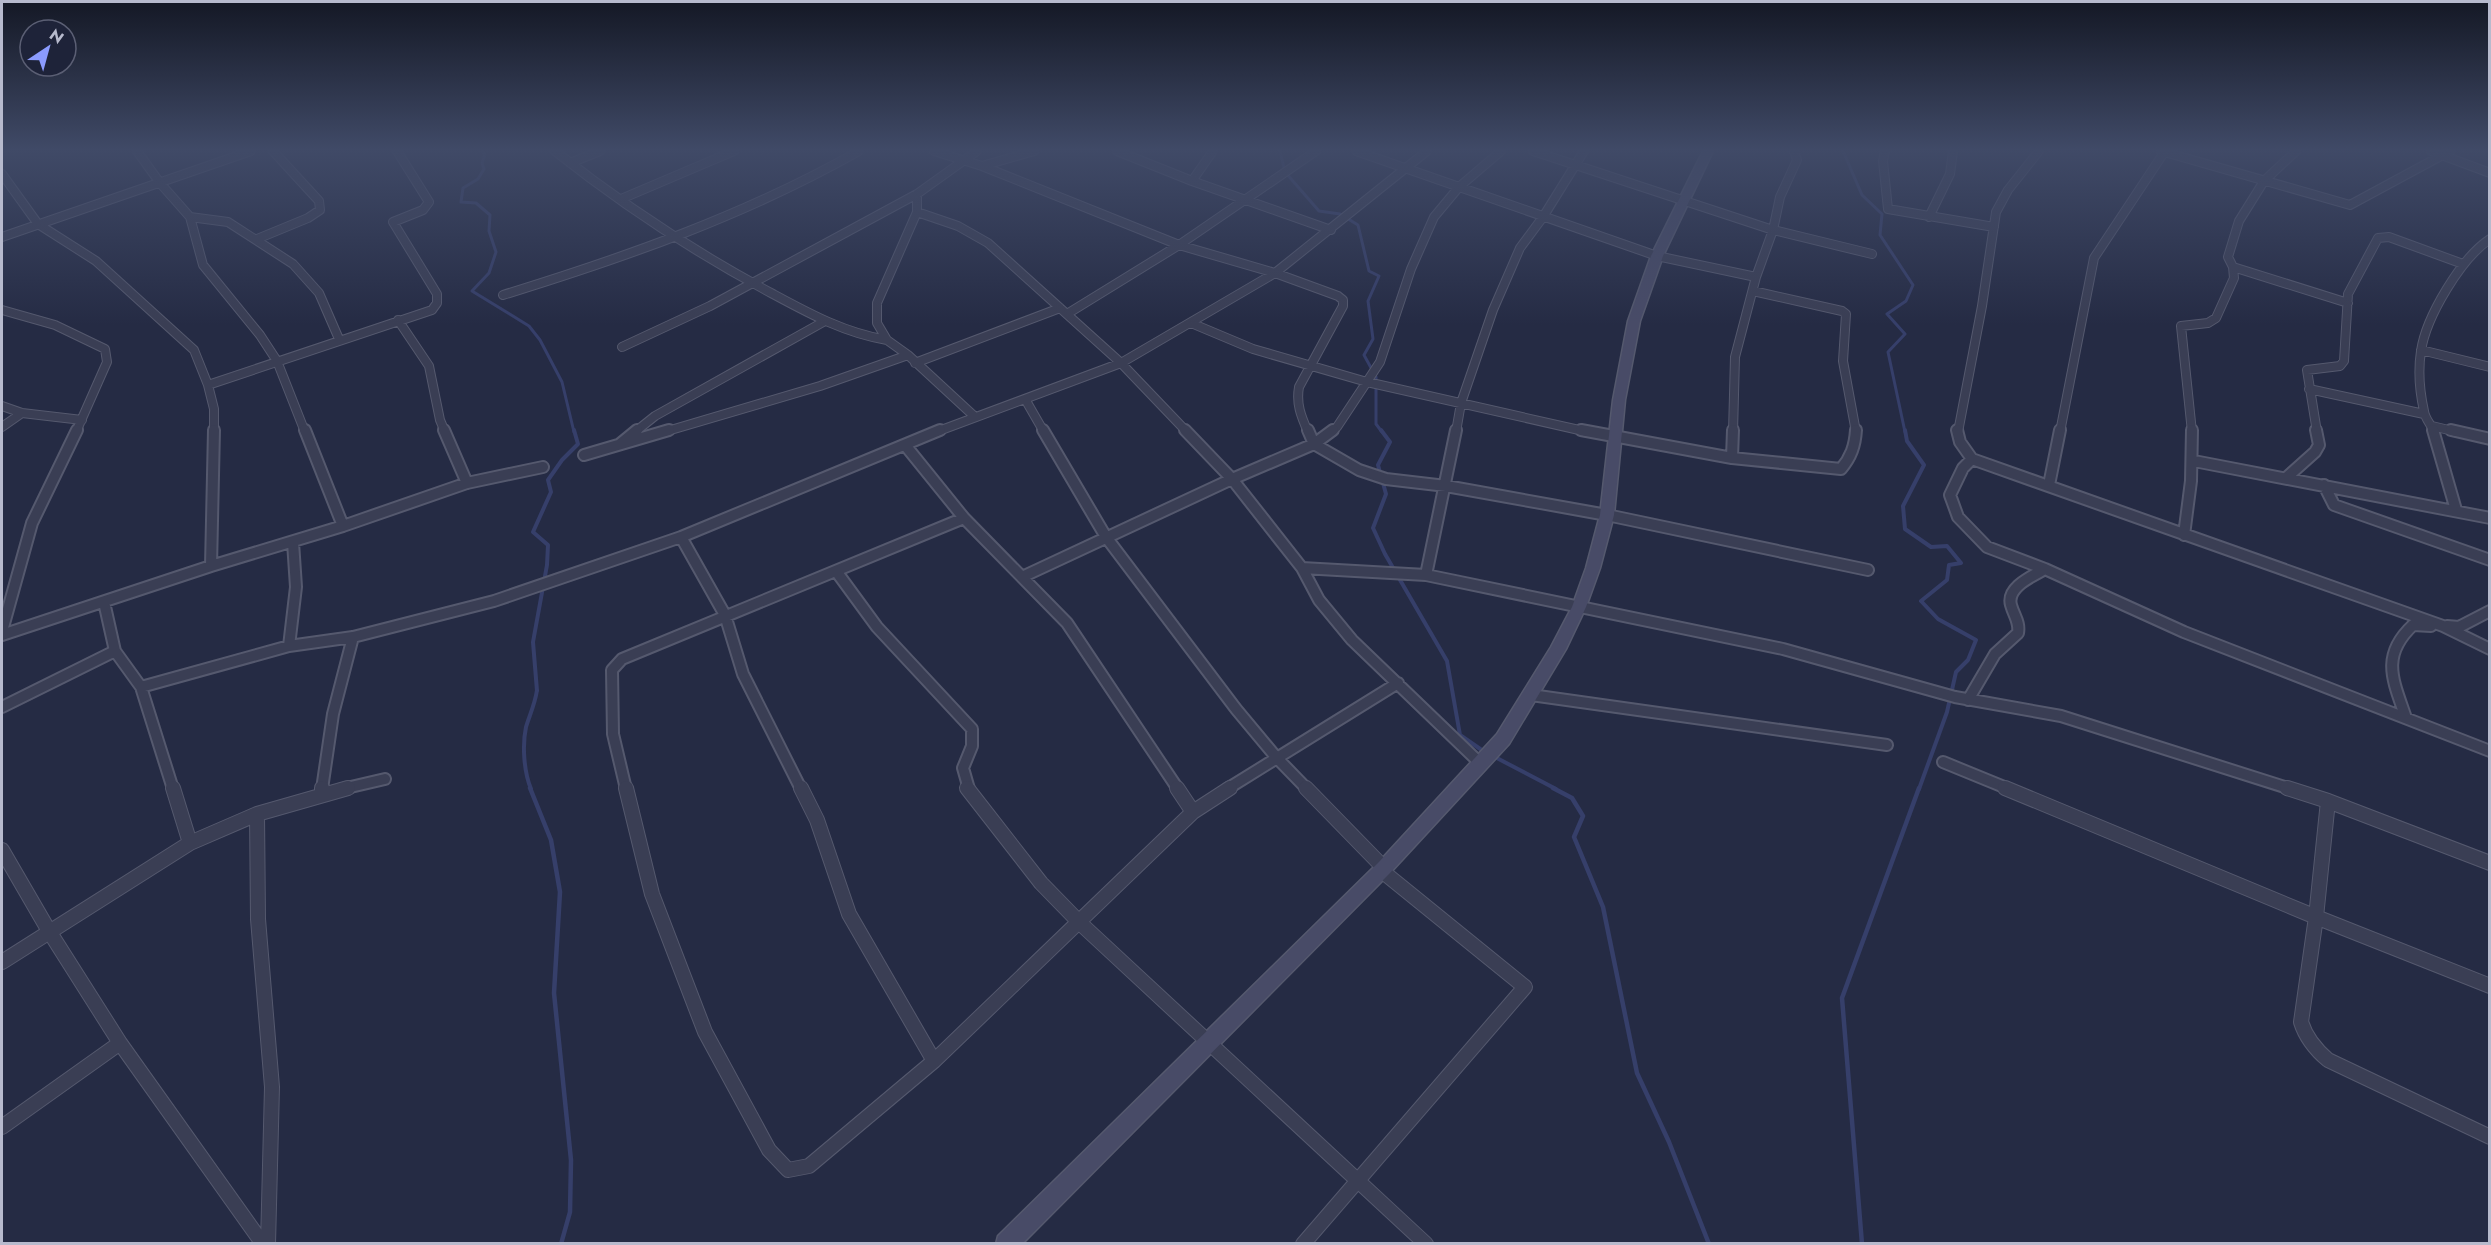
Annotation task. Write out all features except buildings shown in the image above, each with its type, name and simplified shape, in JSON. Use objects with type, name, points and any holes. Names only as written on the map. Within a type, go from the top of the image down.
[{"type":"street","points":[[27,209],[38,224],[96,261],[194,350],[208,385],[214,409],[212,566]]},
{"type":"street","points":[[2,237],[82,209]]},
{"type":"street","points":[[182,209],[195,229],[203,265],[260,335],[277,361],[343,526]]},
{"type":"street","points":[[257,239],[308,218],[320,209]]},
{"type":"street","points":[[208,385],[432,309],[437,303],[437,294],[405,238],[393,225],[397,220],[424,209]]},
{"type":"street","points":[[636,209],[752,284],[825,321],[864,337],[887,340]]},
{"type":"street","points":[[503,295],[609,262],[678,237],[744,209]]},
{"type":"street","points":[[622,347],[752,284],[888,209]]},
{"type":"street","points":[[1091,209],[1179,244],[1275,273],[1344,300],[1343,306],[1299,387],[1297,397],[1299,411],[1314,444],[1371,475],[1606,515],[1868,570]]},
{"type":"street","points":[[915,363],[1063,311],[1179,244],[1229,209]]},
{"type":"street","points":[[1272,209],[1331,230]]},
{"type":"street","points":[[141,687],[289,646],[352,637],[494,601],[681,537],[974,416],[1121,363],[1275,273],[1356,209]]},
{"type":"street","points":[[1022,577],[1232,479],[1314,444],[1337,427],[1380,362],[1411,269],[1427,229],[1440,209]]},
{"type":"street","points":[[1521,209],[1657,256],[1756,277]]},
{"type":"street","points":[[1426,575],[1446,486],[1461,403],[1493,310],[1520,248],[1548,209]]},
{"type":"street","points":[[1006,1244],[1383,870],[1503,739],[1558,649],[1579,607],[1593,568],[1606,515],[1625,356],[1634,321],[1657,256],[1681,209]]},
{"type":"street","points":[[1707,209],[1773,230],[1872,254]]},
{"type":"street","points":[[1732,458],[1735,357],[1756,277],[1773,230],[1777,209]]},
{"type":"street","points":[[1889,209],[1994,227]]},
{"type":"street","points":[[1929,217],[1933,209]]},
{"type":"street","points":[[1998,209],[1982,306],[1957,428],[1960,442],[1972,459],[2443,626],[2490,649]]},
{"type":"street","points":[[2049,485],[2094,258],[2126,209]]},
{"type":"street","points":[[2184,535],[2194,461],[2191,402],[2181,326],[2208,323],[2216,318],[2234,278],[2233,267],[2228,257],[2239,221],[2246,209]]},
{"type":"street","points":[[974,416],[908,355],[887,340],[877,322],[877,303],[917,212],[958,226],[988,243],[1121,363],[1232,479],[1302,568],[1319,600],[1352,640],[1481,764]]},
{"type":"street","points":[[190,218],[228,222],[293,264],[319,293],[339,339]]},
{"type":"street","points":[[2286,478],[2315,452],[2319,445],[2307,370],[2340,366],[2344,361],[2348,294],[2378,238],[2389,237],[2463,264]]},
{"type":"street","points":[[2456,510],[2432,426],[2424,414],[2420,382],[2421,350],[2442,295],[2476,248],[2490,238]]},
{"type":"street","points":[[2233,267],[2348,303]]},
{"type":"street","points":[[1191,323],[1243,345],[1367,382],[1616,438],[1732,458],[1841,470],[1848,463],[1856,432],[1843,361],[1846,314],[1842,311],[1752,291]]},
{"type":"street","points":[[2,310],[29,316],[89,339],[105,349],[107,362],[82,420],[32,523],[2,633]]},
{"type":"street","points":[[399,320],[429,366],[440,420],[467,483]]},
{"type":"street","points":[[616,447],[655,416],[825,321]]},
{"type":"street","points":[[2421,350],[2490,367]]},
{"type":"street","points":[[584,455],[820,386],[908,355]]},
{"type":"street","points":[[2309,389],[2424,414]]},
{"type":"street","points":[[1025,399],[1106,537],[1236,709],[1276,757],[1383,870],[1525,987],[1303,1244]]},
{"type":"street","points":[[2,406],[22,413],[82,420]]},
{"type":"street","points":[[2,427],[22,413]]},
{"type":"street","points":[[2432,426],[2490,439]]},
{"type":"street","points":[[906,445],[964,518],[1067,623],[1193,812]]},
{"type":"street","points":[[1972,459],[1963,468],[1950,495],[1958,517],[1987,547],[2045,569],[2184,632],[2490,751]]},
{"type":"street","points":[[2194,461],[2490,518]]},
{"type":"street","points":[[2,633],[343,526],[467,483],[543,467]]},
{"type":"street","points":[[2324,485],[2334,505],[2490,560]]},
{"type":"street","points":[[964,518],[622,659],[612,670],[613,734],[652,894],[705,1032],[769,1150],[788,1170],[809,1166],[934,1061],[1193,812],[1276,757],[1398,683]]},
{"type":"street","points":[[681,537],[726,615],[742,674],[818,820],[849,914],[934,1061]]},
{"type":"street","points":[[289,646],[296,587],[293,542]]},
{"type":"street","points":[[1302,568],[1426,575],[1783,649],[1955,697],[2061,716],[2328,801],[2490,863]]},
{"type":"street","points":[[1968,700],[1995,654],[2018,633],[2019,625],[2010,604],[2010,598],[2020,585],[2045,569]]},
{"type":"street","points":[[836,571],[877,627],[972,729],[972,746],[963,768],[966,786],[1041,883],[1080,923],[1426,1244]]},
{"type":"street","points":[[104,602],[115,651],[141,687],[190,843]]},
{"type":"street","points":[[2406,718],[2394,682],[2391,654],[2400,635],[2412,625],[2459,627],[2490,611]]},
{"type":"street","points":[[322,794],[324,757],[335,693],[352,637]]},
{"type":"street","points":[[2,707],[115,651]]},
{"type":"street","points":[[1531,695],[1887,745]]},
{"type":"street","points":[[1943,762],[2316,917],[2490,986]]},
{"type":"street","points":[[2,962],[190,843],[257,814],[322,794],[385,779]]},
{"type":"street","points":[[2328,801],[2316,917],[2301,1022],[2304,1035],[2315,1050],[2328,1060],[2490,1137]]},
{"type":"street","points":[[257,814],[258,919],[272,1087],[268,1244]]},
{"type":"street","points":[[2,850],[49,931],[120,1043],[263,1244]]},
{"type":"street","points":[[2,1127],[120,1043]]},
{"type":"waterway","points":[[483,209],[490,215],[489,231],[496,252],[489,273],[472,291],[529,326],[540,340],[562,382],[574,432]]},
{"type":"waterway","points":[[1317,209],[1340,214],[1358,225],[1369,271],[1379,276],[1368,301],[1373,339],[1364,355],[1376,377],[1376,424],[1382,432]]},
{"type":"waterway","points":[[1877,209],[1882,214],[1880,235],[1913,285],[1906,301],[1887,314],[1905,334],[1888,352],[1905,432]]},
{"type":"waterway","points":[[537,690],[533,642],[547,565],[548,545],[533,532],[551,492],[548,480],[562,460],[578,444],[574,430]]},
{"type":"waterway","points":[[1381,430],[1390,442],[1378,465],[1386,494],[1373,528],[1385,554],[1447,661],[1460,735],[1486,753]]},
{"type":"waterway","points":[[1905,430],[1907,441],[1924,465],[1903,506],[1905,529],[1931,547],[1947,546],[1961,563],[1949,565],[1947,580],[1921,601],[1938,619],[1976,640],[1968,660],[1956,672],[1947,712],[1919,789]]},
{"type":"waterway","points":[[531,789],[525,767],[524,742],[537,690]]},
{"type":"waterway","points":[[1493,756],[1556,789]]},
{"type":"waterway","points":[[530,788],[551,840],[560,892],[554,993],[571,1160],[570,1212],[561,1244]]},
{"type":"waterway","points":[[1553,788],[1572,798],[1583,816],[1574,837],[1603,907],[1637,1073],[1669,1142],[1709,1244]]},
{"type":"waterway","points":[[1862,1244],[1842,998],[1919,788]]}]
